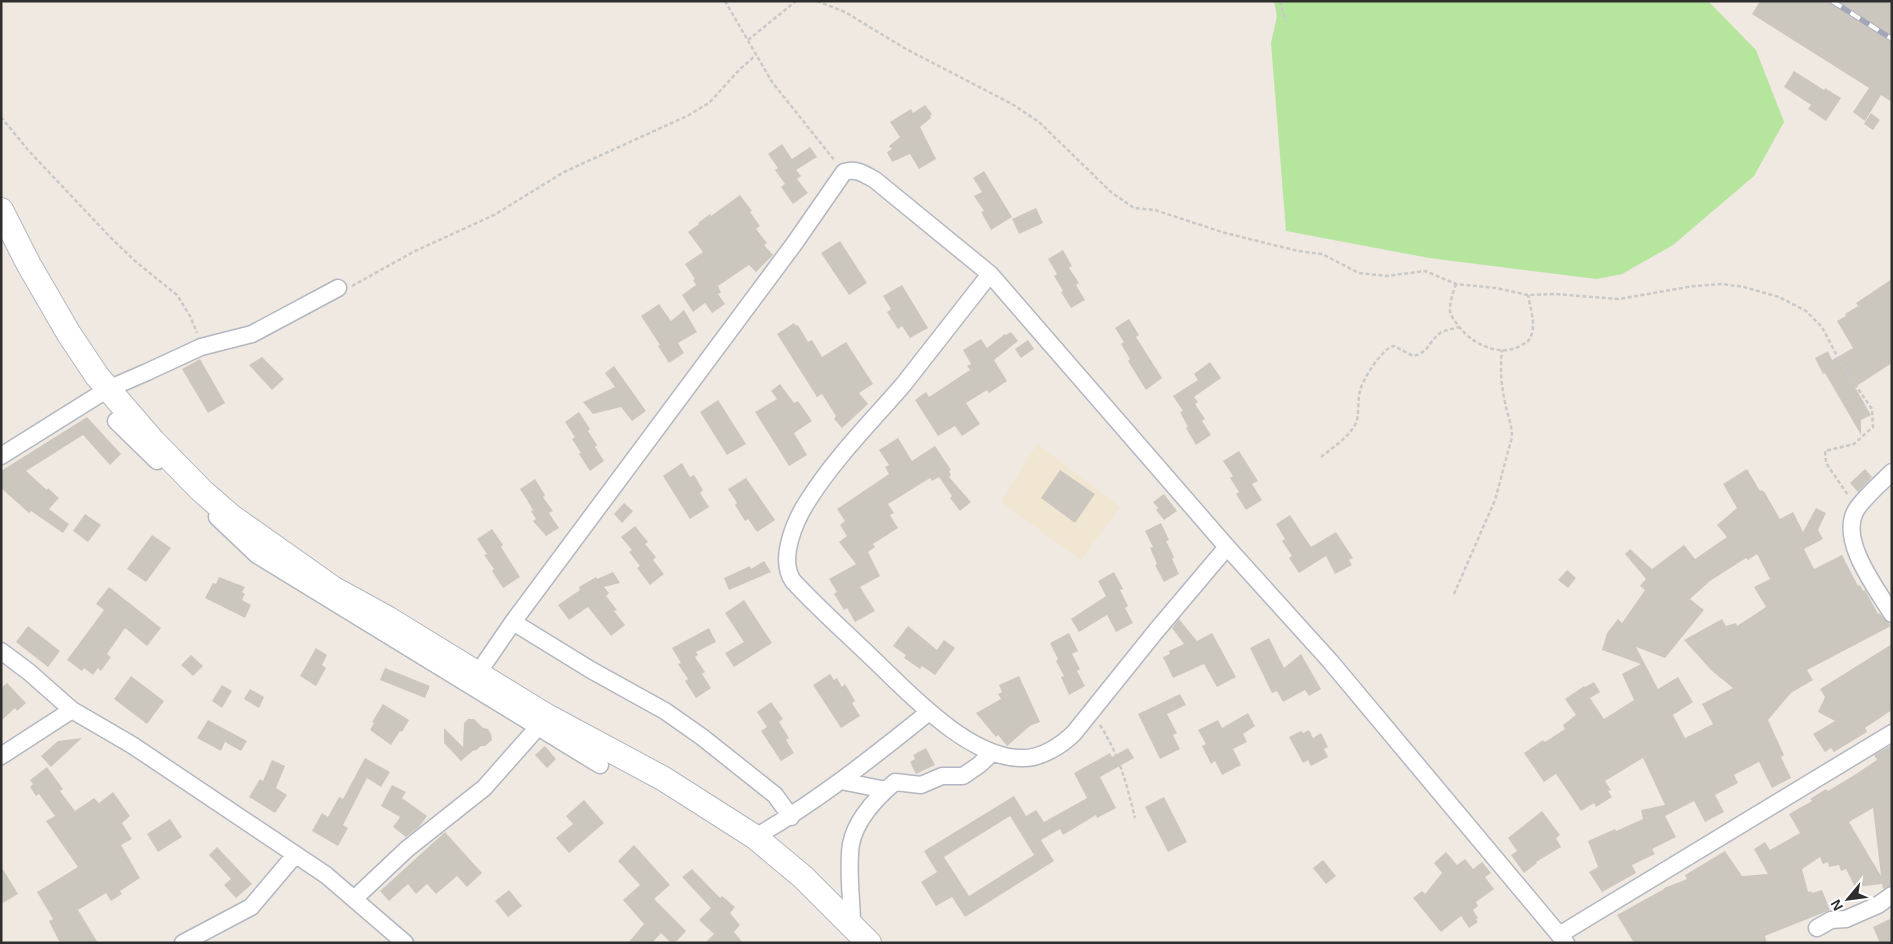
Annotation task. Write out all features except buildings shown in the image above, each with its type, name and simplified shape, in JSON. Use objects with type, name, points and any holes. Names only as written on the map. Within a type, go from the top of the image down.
[{"type":"street","points":[[478,673],[513,622],[794,244],[844,172],[851,170],[861,172],[875,180],[990,274],[1227,547],[1373,711],[1562,939],[1892,733]]},
{"type":"street","points":[[1,210],[69,334],[97,376],[176,465],[202,491],[248,529],[334,589],[387,618],[478,673],[600,765]]},
{"type":"street","points":[[990,274],[808,500],[793,532],[788,551],[788,569],[793,581],[929,712],[958,734],[992,753],[1024,758],[1038,755],[1064,742],[1083,723],[1090,711],[1227,547]]},
{"type":"street","points":[[1,456],[108,388],[147,372],[200,346],[252,334],[338,288]]},
{"type":"street","points":[[116,422],[257,555],[542,721],[664,779],[755,837],[803,877],[869,943]]},
{"type":"street","points":[[1892,472],[1856,510],[1852,520],[1853,541],[1859,557],[1892,614]]},
{"type":"street","points":[[513,622],[591,670],[665,711],[702,737],[775,794],[791,817]]},
{"type":"street","points":[[1,651],[29,672],[72,710],[132,745],[326,875],[405,943]]},
{"type":"street","points":[[1,756],[72,710]]},
{"type":"street","points":[[755,837],[791,817],[841,781],[929,712]]},
{"type":"street","points":[[354,899],[407,849],[484,788],[542,721]]},
{"type":"street","points":[[852,925],[851,844],[861,820],[876,798],[894,782],[920,785],[942,776],[964,776],[992,753]]},
{"type":"street","points":[[841,781],[886,790]]},
{"type":"street","points":[[183,943],[251,907],[294,855]]},
{"type":"street","points":[[1817,928],[1831,920],[1846,919],[1878,905],[1892,895]]},
{"type":"path","points":[[725,1],[772,82],[844,172]]},
{"type":"path","points":[[748,40],[796,1]]},
{"type":"path","points":[[817,1],[844,12],[892,42],[1019,108],[1039,122],[1111,192],[1134,208],[1154,210],[1225,233],[1298,251],[1322,254],[1359,273],[1387,276],[1424,272],[1456,284],[1496,288],[1528,294],[1619,299],[1694,286],[1722,284],[1744,287],[1770,294],[1792,303],[1806,311],[1822,327],[1841,364],[1872,409],[1873,427],[1854,444],[1825,451],[1826,463],[1844,486],[1856,510]]},
{"type":"path","points":[[1280,1],[1286,21]]},
{"type":"path","points":[[338,288],[352,287],[415,251],[494,215],[564,172],[687,116],[709,103],[740,69],[756,55]]},
{"type":"path","points":[[1,117],[28,150],[110,237],[135,261],[177,294],[190,316],[200,346]]},
{"type":"path","points":[[1456,284],[1450,312],[1464,333],[1475,342],[1502,350],[1516,348],[1528,341],[1531,335],[1533,325],[1528,294]]},
{"type":"path","points":[[1320,456],[1347,437],[1356,424],[1360,390],[1371,369],[1388,348],[1394,346],[1413,356],[1418,355],[1424,352],[1440,333],[1460,327]]},
{"type":"path","points":[[1454,594],[1495,500],[1512,437],[1500,369],[1502,350]]},
{"type":"path","points":[[1090,711],[1108,738],[1118,758],[1128,785],[1135,818]]},
{"type":"shaded area","points":[[1037,444],[1120,507],[1081,560],[1001,502]]},
{"type":"green space","points":[[1274,1],[1708,1],[1756,50],[1784,122],[1754,176],[1673,245],[1622,274],[1597,279],[1429,258],[1286,231],[1271,43],[1277,16]]},
{"type":"railway","points":[[1832,1],[1892,39]]}]
